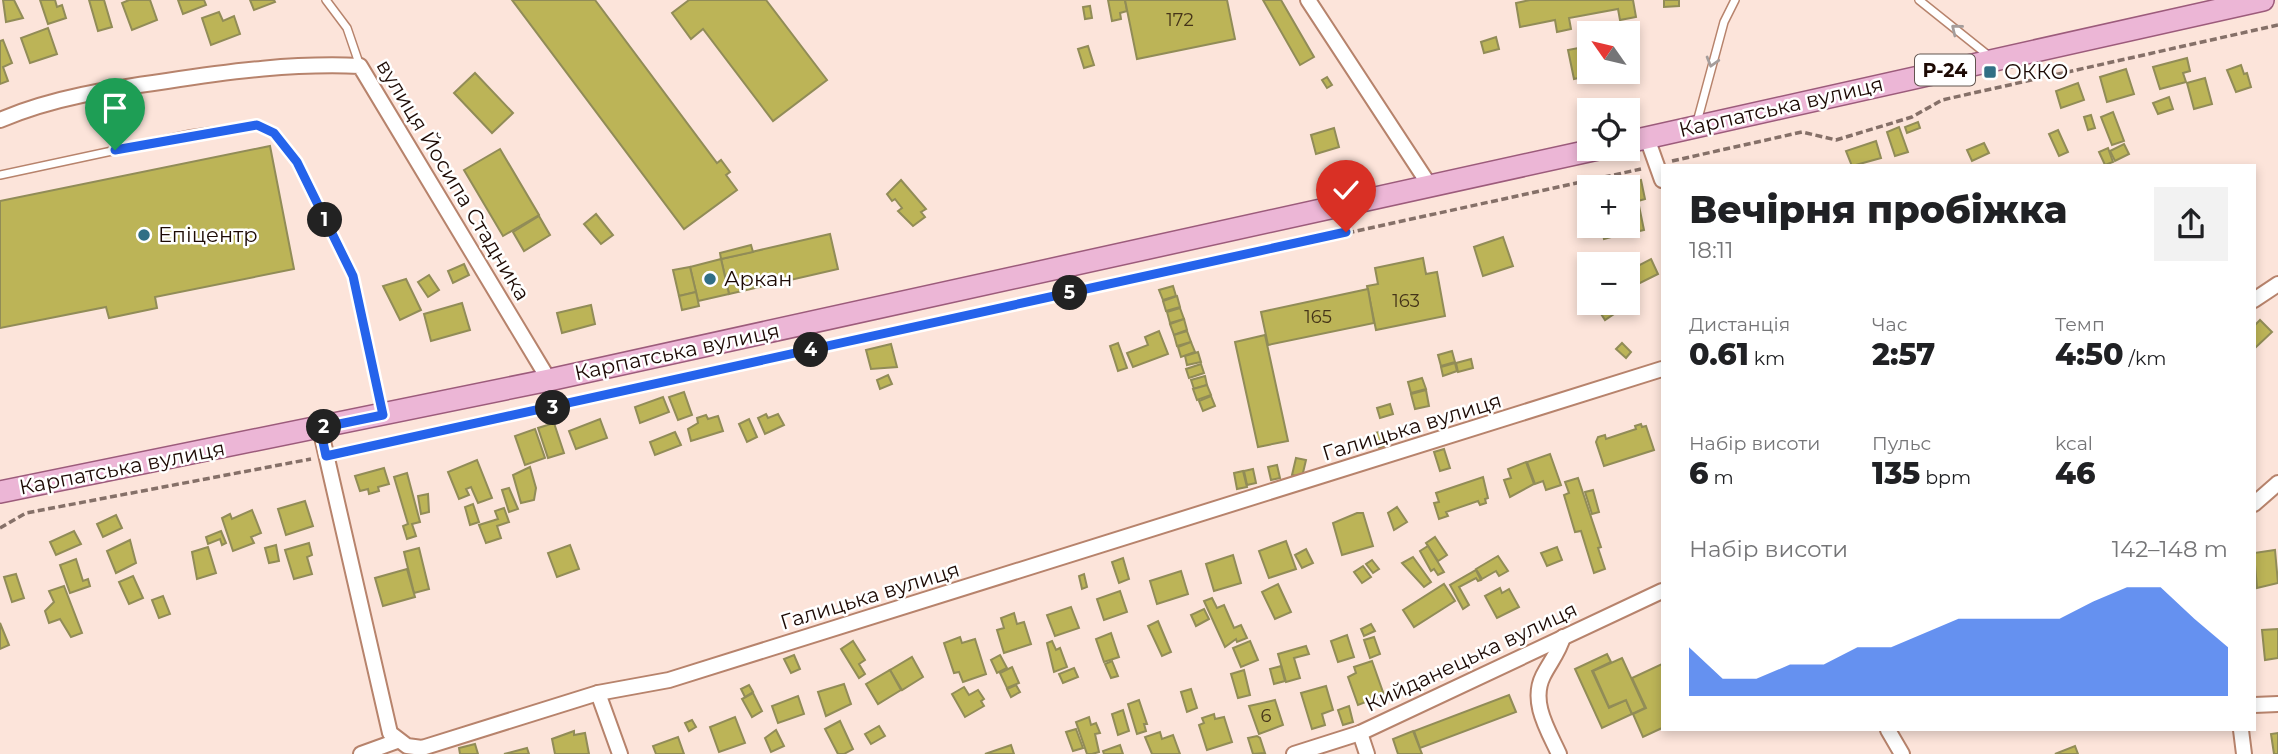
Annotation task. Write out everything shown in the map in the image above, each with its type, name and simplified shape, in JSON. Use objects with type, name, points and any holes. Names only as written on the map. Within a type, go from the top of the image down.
[{"type":"main road","name":"Карпатська вулиця","points":[[1640,139],[2263,0]]},
{"type":"main road","name":"Карпатська вулиця","points":[[0,492],[550,380],[1577,154]]},
{"type":"street","points":[[1308,0],[1430,186]]},
{"type":"street","points":[[0,120],[46,103],[106,89],[241,71],[360,66]]},
{"type":"street","name":"вулиця Йосипа Стадника","points":[[360,66],[550,380]]},
{"type":"street","points":[[1640,144],[1657,165],[1661,177]]},
{"type":"street","points":[[2256,299],[2278,284]]},
{"type":"street","name":"Галицька вулиця","points":[[397,741],[422,748],[598,694],[669,680],[1661,369]]},
{"type":"street","points":[[320,428],[390,733],[397,741],[361,754]]},
{"type":"street","points":[[2256,502],[2278,483]]},
{"type":"street","name":"Кийданецька вулиця","points":[[1294,754],[1360,733],[1661,591]]},
{"type":"street","points":[[1559,754],[1538,701],[1538,686],[1560,649],[1563,637]]},
{"type":"street","points":[[598,694],[620,754]]},
{"type":"street","points":[[2256,705],[2278,704]]},
{"type":"street","points":[[1889,731],[1902,754]]},
{"type":"street","points":[[2241,731],[2244,754]]},
{"type":"street","points":[[1360,733],[1367,754]]},
{"type":"lane","name":"вулиця Йосипа Стадника","points":[[326,0],[347,28],[360,66]]},
{"type":"lane","points":[[1696,127],[1724,22],[1735,0]]},
{"type":"lane","points":[[1919,0],[1993,59]]},
{"type":"lane","points":[[0,175],[191,134],[257,125],[274,133],[297,162],[353,276],[383,415]]},
{"type":"path","points":[[1661,164],[1802,132],[1836,140],[1912,117],[1942,100],[2278,25]]},
{"type":"path","points":[[0,528],[26,513],[326,456],[1661,164]]},
{"type":"building","points":[[3,0],[14,0],[23,18],[6,22]]},
{"type":"building","points":[[40,0],[55,0],[57,7],[62,5],[66,18],[48,24]]},
{"type":"building","points":[[89,0],[104,0],[112,27],[98,31]]},
{"type":"building","points":[[129,0],[150,0],[157,20],[132,30],[122,3]]},
{"type":"building","points":[[178,0],[204,0],[206,5],[183,14]]},
{"type":"building","points":[[250,0],[274,0],[275,2],[254,10]]},
{"type":"building","points":[[512,0],[595,0],[717,163],[721,160],[730,172],[726,175],[737,190],[684,229]]},
{"type":"building","points":[[689,0],[766,0],[827,80],[773,121],[703,29],[691,39],[672,13]]},
{"type":"building","points":[[1108,0],[1125,0],[1127,11],[1120,13],[1121,19],[1112,21]]},
{"type":"building","points":[[1125,0],[1227,0],[1235,39],[1137,59]]},
{"type":"building","points":[[1263,0],[1281,0],[1314,57],[1300,65]]},
{"type":"building","points":[[1530,0],[1633,0],[1636,17],[1620,20],[1618,9],[1569,18],[1571,29],[1557,32],[1555,20],[1520,27],[1516,3]]},
{"type":"building","points":[[1664,0],[1679,0],[1679,6],[1664,7]]},
{"type":"building","points":[[1090,6],[1092,18],[1085,19],[1083,7]]},
{"type":"building","points":[[219,12],[223,21],[234,16],[240,34],[211,45],[202,18]]},
{"type":"building","points":[[48,28],[57,54],[30,63],[21,38]]},
{"type":"building","points":[[1496,37],[1499,49],[1484,53],[1481,42]]},
{"type":"building","points":[[3,40],[12,63],[3,67],[8,81],[0,84],[0,41]]},
{"type":"building","points":[[1088,46],[1094,65],[1084,68],[1078,49]]},
{"type":"building","points":[[1577,48],[1577,78],[1574,79],[1568,50]]},
{"type":"building","points":[[2187,58],[2190,71],[2183,73],[2186,82],[2160,89],[2153,67]]},
{"type":"building","points":[[2241,65],[2244,74],[2247,73],[2251,87],[2236,92],[2227,70]]},
{"type":"building","points":[[2126,69],[2134,94],[2107,102],[2100,77]]},
{"type":"building","points":[[475,73],[513,113],[492,133],[454,93]]},
{"type":"building","points":[[1327,77],[1332,85],[1327,88],[1322,80]]},
{"type":"building","points":[[2205,78],[2212,104],[2194,109],[2187,83]]},
{"type":"building","points":[[2078,83],[2084,100],[2061,108],[2056,91]]},
{"type":"building","points":[[2169,97],[2173,109],[2158,114],[2153,103]]},
{"type":"building","points":[[2113,112],[2124,141],[2112,145],[2101,117]]},
{"type":"building","points":[[2091,115],[2095,128],[2088,130],[2084,117]]},
{"type":"building","points":[[1918,122],[1920,128],[1907,133],[1905,127]]},
{"type":"building","points":[[1899,127],[1908,152],[1895,156],[1887,132]]},
{"type":"building","points":[[1334,128],[1339,147],[1316,154],[1311,135]]},
{"type":"building","points":[[2058,130],[2068,152],[2059,156],[2049,134]]},
{"type":"building","points":[[1876,141],[1881,158],[1851,164],[1846,151]]},
{"type":"building","points":[[1984,143],[1989,153],[1972,161],[1967,150]]},
{"type":"building","points":[[2124,144],[2129,154],[2115,161],[2110,151]]},
{"type":"building","name":"Епіцентр","points":[[270,146],[294,269],[155,297],[157,308],[109,318],[106,307],[0,328],[0,201]]},
{"type":"building","points":[[2108,148],[2113,162],[2105,164],[2099,152]]},
{"type":"building","points":[[500,149],[539,215],[503,236],[464,170]]},
{"type":"building","points":[[901,180],[926,209],[921,212],[925,217],[913,226],[898,211],[902,208],[895,199],[892,201],[887,194]]},
{"type":"building","points":[[1641,180],[1645,199],[1640,200]]},
{"type":"building","points":[[1640,211],[1644,230],[1640,231]]},
{"type":"building","points":[[596,214],[613,235],[601,244],[584,224]]},
{"type":"building","points":[[539,216],[550,235],[524,251],[513,232]]},
{"type":"building","points":[[830,234],[838,269],[729,294],[721,259]]},
{"type":"building","points":[[1503,237],[1513,266],[1483,276],[1474,247]]},
{"type":"building","points":[[751,245],[753,252],[721,259],[720,253]]},
{"type":"building","points":[[1423,258],[1426,274],[1437,272],[1445,316],[1376,330],[1367,286],[1378,284],[1375,268]]},
{"type":"building","name":"Аркан","points":[[721,259],[729,294],[698,301],[690,267]]},
{"type":"building","points":[[1651,259],[1658,274],[1640,283],[1640,265]]},
{"type":"building","points":[[464,264],[469,275],[453,283],[448,271]]},
{"type":"building","points":[[690,267],[696,292],[679,296],[673,270]]},
{"type":"building","points":[[429,275],[439,290],[428,297],[418,282]]},
{"type":"building","points":[[406,279],[421,310],[400,320],[383,286]]},
{"type":"building","points":[[1173,286],[1176,296],[1163,300],[1159,290]]},
{"type":"building","points":[[1368,289],[1374,323],[1268,345],[1261,312]]},
{"type":"building","points":[[696,292],[699,306],[682,310],[679,296]]},
{"type":"building","points":[[1177,296],[1180,307],[1166,311],[1163,301]]},
{"type":"building","points":[[462,303],[470,330],[431,341],[424,314]]},
{"type":"building","points":[[591,305],[595,324],[562,333],[557,313]]},
{"type":"building","points":[[1180,308],[1184,319],[1170,323],[1167,312]]},
{"type":"building","points":[[1184,319],[1187,330],[1174,335],[1170,324]]},
{"type":"building","points":[[2260,320],[2272,332],[2256,347],[2256,324]]},
{"type":"building","points":[[1159,331],[1168,354],[1133,367],[1127,353],[1148,345],[1145,337]]},
{"type":"building","points":[[1187,331],[1191,342],[1177,346],[1174,335]]},
{"type":"building","points":[[1265,335],[1288,441],[1258,447],[1235,342]]},
{"type":"building","points":[[1191,342],[1195,352],[1181,357],[1178,347]]},
{"type":"building","points":[[1118,343],[1127,368],[1118,371],[1110,346]]},
{"type":"building","points":[[1622,343],[1631,352],[1626,358],[1616,349]]},
{"type":"building","points":[[891,344],[897,367],[871,369],[866,350]]},
{"type":"building","points":[[1452,351],[1455,362],[1441,366],[1438,355]]},
{"type":"building","points":[[1198,352],[1201,362],[1187,365],[1185,356]]},
{"type":"building","points":[[1471,359],[1473,368],[1458,372],[1456,363]]},
{"type":"building","points":[[1455,363],[1457,371],[1443,376],[1441,367]]},
{"type":"building","points":[[1201,364],[1204,373],[1189,378],[1186,369]]},
{"type":"building","points":[[888,375],[892,384],[880,389],[877,380]]},
{"type":"building","points":[[1205,376],[1207,385],[1194,389],[1191,380]]},
{"type":"building","points":[[1422,378],[1426,389],[1411,393],[1408,382]]},
{"type":"building","points":[[1207,385],[1211,395],[1197,400],[1193,389]]},
{"type":"building","points":[[1426,390],[1429,406],[1415,409],[1411,394]]},
{"type":"building","points":[[684,392],[692,415],[678,420],[669,397]]},
{"type":"building","points":[[1211,396],[1215,406],[1203,411],[1199,401]]},
{"type":"building","points":[[663,397],[669,412],[640,423],[635,407]]},
{"type":"building","points":[[1390,404],[1393,414],[1380,418],[1377,408]]},
{"type":"building","points":[[766,414],[768,418],[778,414],[784,425],[765,434],[758,418]]},
{"type":"building","points":[[706,415],[708,419],[718,416],[723,431],[691,441],[688,429],[698,423],[697,418]]},
{"type":"building","points":[[600,419],[607,438],[576,449],[569,431]]},
{"type":"building","points":[[749,419],[757,437],[747,442],[739,424]]},
{"type":"building","points":[[554,423],[564,453],[548,458],[538,428]]},
{"type":"building","points":[[1641,424],[1642,427],[1646,426],[1654,450],[1604,466],[1596,442],[1598,437],[1605,435],[1606,439],[1636,429],[1635,426]]},
{"type":"building","points":[[535,429],[545,458],[525,465],[515,436]]},
{"type":"building","points":[[1384,431],[1388,446],[1379,448],[1375,433]]},
{"type":"building","points":[[675,432],[681,445],[655,455],[650,442]]},
{"type":"building","points":[[1444,449],[1450,468],[1440,471],[1434,452]]},
{"type":"building","points":[[1550,454],[1561,485],[1546,490],[1543,481],[1535,484],[1527,462]]},
{"type":"building","points":[[1296,458],[1306,460],[1302,477],[1292,475]]},
{"type":"building","points":[[477,460],[492,498],[478,503],[471,487],[466,489],[469,495],[459,499],[448,472]]},
{"type":"building","points":[[1526,462],[1534,484],[1510,497],[1504,480],[1511,478],[1508,469]]},
{"type":"building","points":[[1277,465],[1280,478],[1271,480],[1268,467]]},
{"type":"building","points":[[530,467],[536,488],[534,500],[521,503],[513,475]]},
{"type":"building","points":[[384,468],[389,484],[378,487],[379,491],[369,494],[368,489],[360,491],[355,476]]},
{"type":"building","points":[[1253,469],[1256,483],[1247,485],[1244,471]]},
{"type":"building","points":[[1243,471],[1247,487],[1237,489],[1234,473]]},
{"type":"building","points":[[407,473],[420,522],[412,524],[416,536],[407,539],[403,526],[408,524],[394,477]]},
{"type":"building","points":[[1483,477],[1488,498],[1485,499],[1486,503],[1480,505],[1478,501],[1446,512],[1448,516],[1439,519],[1434,503],[1439,502],[1436,493]]},
{"type":"building","points":[[1578,478],[1601,547],[1598,548],[1605,569],[1594,573],[1581,531],[1575,532],[1564,495],[1569,493],[1565,482]]},
{"type":"building","points":[[509,488],[518,509],[509,512],[502,490]]},
{"type":"building","points":[[1593,490],[1599,512],[1592,514],[1585,492]]},
{"type":"building","points":[[428,494],[429,512],[421,514],[418,496]]},
{"type":"building","points":[[305,501],[313,526],[286,535],[278,509]]},
{"type":"building","points":[[473,504],[479,522],[470,525],[465,507]]},
{"type":"building","points":[[1397,507],[1407,522],[1394,530],[1388,513]]},
{"type":"building","points":[[504,508],[509,522],[497,526],[501,538],[486,543],[479,525],[498,519],[495,511]]},
{"type":"building","points":[[252,510],[261,533],[251,537],[254,543],[233,551],[222,518],[230,514],[232,519]]},
{"type":"building","points":[[1363,513],[1373,546],[1342,555],[1333,523]]},
{"type":"building","points":[[116,515],[122,528],[103,537],[97,524]]},
{"type":"building","points":[[74,531],[81,544],[56,555],[50,542]]},
{"type":"building","points":[[221,531],[226,543],[222,545],[220,539],[208,544],[206,537]]},
{"type":"building","points":[[1435,537],[1447,555],[1438,561],[1426,543]]},
{"type":"building","points":[[130,540],[136,563],[116,573],[107,551]]},
{"type":"building","points":[[1286,541],[1296,569],[1269,578],[1259,551]]},
{"type":"building","points":[[309,543],[312,555],[307,557],[312,574],[294,579],[285,550]]},
{"type":"building","points":[[276,545],[279,561],[269,563],[265,548]]},
{"type":"building","points":[[570,545],[579,569],[557,577],[548,553]]},
{"type":"building","points":[[1428,546],[1444,572],[1438,575],[1434,569],[1431,571],[1420,551]]},
{"type":"building","points":[[208,547],[216,573],[197,579],[192,552]]},
{"type":"building","points":[[1557,547],[1562,560],[1547,566],[1541,553]]},
{"type":"building","points":[[419,548],[429,589],[414,593],[404,552]]},
{"type":"building","points":[[1306,549],[1313,563],[1302,568],[1295,555]]},
{"type":"building","points":[[2275,550],[2278,583],[2257,588],[2256,553]]},
{"type":"building","points":[[1233,555],[1241,583],[1214,591],[1206,564]]},
{"type":"building","points":[[1498,556],[1508,571],[1499,576],[1496,571],[1482,579],[1476,569]]},
{"type":"building","points":[[1413,557],[1431,582],[1424,587],[1402,563]]},
{"type":"building","points":[[1123,558],[1129,579],[1119,583],[1112,562]]},
{"type":"building","points":[[76,559],[83,581],[88,579],[90,586],[70,593],[60,565]]},
{"type":"building","points":[[1372,560],[1379,569],[1373,573],[1366,564]]},
{"type":"building","points":[[1363,566],[1371,577],[1362,583],[1354,572]]},
{"type":"building","points":[[407,569],[415,597],[383,606],[375,578]]},
{"type":"building","points":[[1476,570],[1481,580],[1476,578],[1459,587],[1469,605],[1463,609],[1450,585]]},
{"type":"building","points":[[1181,571],[1188,594],[1157,604],[1150,581]]},
{"type":"building","points":[[16,574],[24,598],[12,602],[4,577]]},
{"type":"building","points":[[1084,574],[1087,587],[1082,589],[1079,576]]},
{"type":"building","points":[[133,576],[143,598],[129,604],[119,582]]},
{"type":"building","points":[[1278,584],[1291,612],[1275,619],[1262,592]]},
{"type":"building","points":[[1444,584],[1455,601],[1414,627],[1403,610]]},
{"type":"building","points":[[64,586],[82,633],[71,637],[60,619],[49,623],[45,611],[54,602],[49,591]]},
{"type":"building","points":[[1500,588],[1502,593],[1509,589],[1519,607],[1497,618],[1485,596]]},
{"type":"building","points":[[1120,591],[1127,612],[1104,620],[1097,599]]},
{"type":"building","points":[[163,596],[170,614],[159,618],[152,600]]},
{"type":"building","points":[[1212,598],[1217,608],[1224,605],[1234,628],[1241,625],[1247,638],[1237,642],[1236,639],[1225,647],[1204,601]]},
{"type":"building","points":[[1071,607],[1079,628],[1055,636],[1047,615]]},
{"type":"building","points":[[1204,609],[1209,619],[1196,626],[1191,615]]},
{"type":"building","points":[[1014,613],[1017,624],[1024,622],[1031,644],[1004,653],[997,630],[1004,628],[1001,618]]},
{"type":"building","points":[[1158,621],[1171,652],[1162,656],[1148,626]]},
{"type":"building","points":[[0,623],[9,645],[0,649]]},
{"type":"building","points":[[1371,624],[1375,631],[1364,636],[1361,629]]},
{"type":"building","points":[[2278,629],[2278,658],[2265,660],[2262,630]]},
{"type":"building","points":[[1111,633],[1119,657],[1104,662],[1096,639]]},
{"type":"building","points":[[1347,635],[1354,657],[1338,662],[1331,641]]},
{"type":"building","points":[[960,637],[962,643],[975,639],[986,674],[963,682],[959,672],[954,673],[944,643]]},
{"type":"building","points":[[1374,637],[1380,654],[1370,658],[1364,640]]},
{"type":"building","points":[[853,641],[865,660],[859,664],[865,674],[859,678],[841,649]]},
{"type":"building","points":[[1052,641],[1056,650],[1060,648],[1067,667],[1054,672],[1047,643]]},
{"type":"building","points":[[1250,641],[1258,660],[1241,667],[1233,648]]},
{"type":"building","points":[[1306,646],[1309,654],[1294,658],[1300,678],[1286,682],[1278,654]]},
{"type":"building","points":[[1607,654],[1611,662],[1592,671],[1609,708],[1626,700],[1632,714],[1602,728],[1575,669]]},
{"type":"building","points":[[794,655],[800,669],[791,673],[784,659]]},
{"type":"building","points":[[1000,655],[1007,668],[997,673],[991,660]]},
{"type":"building","points":[[912,657],[923,677],[902,690],[890,670]]},
{"type":"building","points":[[1622,658],[1645,708],[1632,714],[1626,700],[1609,707],[1593,671]]},
{"type":"building","points":[[1112,661],[1118,676],[1111,678],[1105,664]]},
{"type":"building","points":[[1372,661],[1384,695],[1358,705],[1348,677],[1356,673],[1354,667]]},
{"type":"building","points":[[1661,664],[1661,728],[1643,737],[1633,714],[1646,708],[1632,678]]},
{"type":"building","points":[[1281,666],[1285,681],[1274,684],[1270,669]]},
{"type":"building","points":[[1012,667],[1019,683],[1007,688],[1000,673]]},
{"type":"building","points":[[1074,668],[1078,677],[1063,683],[1059,674]]},
{"type":"building","points":[[890,670],[901,690],[878,704],[866,684]]},
{"type":"building","points":[[1244,670],[1250,695],[1238,698],[1231,674]]},
{"type":"building","points":[[844,684],[851,704],[826,716],[818,692]]},
{"type":"building","points":[[749,685],[753,692],[745,697],[741,689]]},
{"type":"building","points":[[1016,685],[1020,692],[1011,697],[1007,689]]},
{"type":"building","points":[[1326,686],[1333,710],[1322,714],[1325,725],[1312,729],[1301,693]]},
{"type":"building","points":[[964,687],[969,695],[978,690],[984,699],[981,701],[984,706],[965,717],[952,694]]},
{"type":"building","points":[[1191,689],[1197,708],[1187,712],[1181,692]]},
{"type":"building","points":[[753,693],[762,711],[752,717],[742,699]]},
{"type":"building","points":[[1509,695],[1516,712],[1420,748],[1414,731]]},
{"type":"building","points":[[798,696],[804,714],[778,723],[772,706]]},
{"type":"building","points":[[1139,700],[1147,724],[1144,724],[1146,731],[1137,734],[1128,704]]},
{"type":"building","points":[[1275,700],[1283,725],[1259,734],[1249,706]]},
{"type":"building","points":[[1349,706],[1353,722],[1343,725],[1338,710]]},
{"type":"building","points":[[1123,710],[1129,731],[1118,735],[1112,714]]},
{"type":"building","points":[[1214,714],[1215,719],[1224,717],[1232,742],[1207,750],[1199,725],[1204,723],[1202,718]]},
{"type":"building","points":[[735,717],[745,743],[719,752],[710,727]]},
{"type":"building","points":[[1089,717],[1091,725],[1096,723],[1100,733],[1095,734],[1099,752],[1092,754],[1087,754],[1076,722]]},
{"type":"building","points":[[692,720],[696,727],[689,731],[685,723]]},
{"type":"building","points":[[840,721],[853,749],[844,754],[838,754],[825,729]]},
{"type":"building","points":[[879,726],[885,736],[871,744],[865,734]]},
{"type":"building","points":[[1076,729],[1083,748],[1073,751],[1066,732]]},
{"type":"building","points":[[776,730],[784,746],[771,752],[765,738]]},
{"type":"building","points":[[574,731],[574,735],[585,733],[589,754],[555,754],[552,739]]},
{"type":"building","points":[[1413,731],[1422,754],[1398,754],[1393,739]]},
{"type":"building","points":[[1160,732],[1162,739],[1173,735],[1180,754],[1152,754],[1145,737]]},
{"type":"building","points":[[2278,733],[2278,754],[2274,754],[2271,734]]},
{"type":"building","points":[[1257,736],[1265,753],[1253,754],[1248,738]]},
{"type":"building","points":[[678,737],[684,754],[656,754],[653,746]]},
{"type":"building","points":[[475,744],[478,754],[460,754],[459,748]]},
{"type":"building","points":[[1011,745],[1014,754],[985,754]]},
{"type":"building","points":[[1120,745],[1123,754],[1104,754],[1103,751]]},
{"type":"building","points":[[2075,746],[2078,754],[2055,754]]},
{"type":"building","points":[[527,748],[529,754],[504,754]]},
{"type":"place","name":"ОККО","points":[[1990,72]]},
{"type":"place","name":"Епіцентр","points":[[144,235]]},
{"type":"place","name":"Аркан","points":[[710,279]]},
{"type":"route","points":[[115,150],[191,134],[257,125],[274,133],[297,162],[353,276],[383,415],[320,428],[326,456],[509,418],[1346,232]]}]
